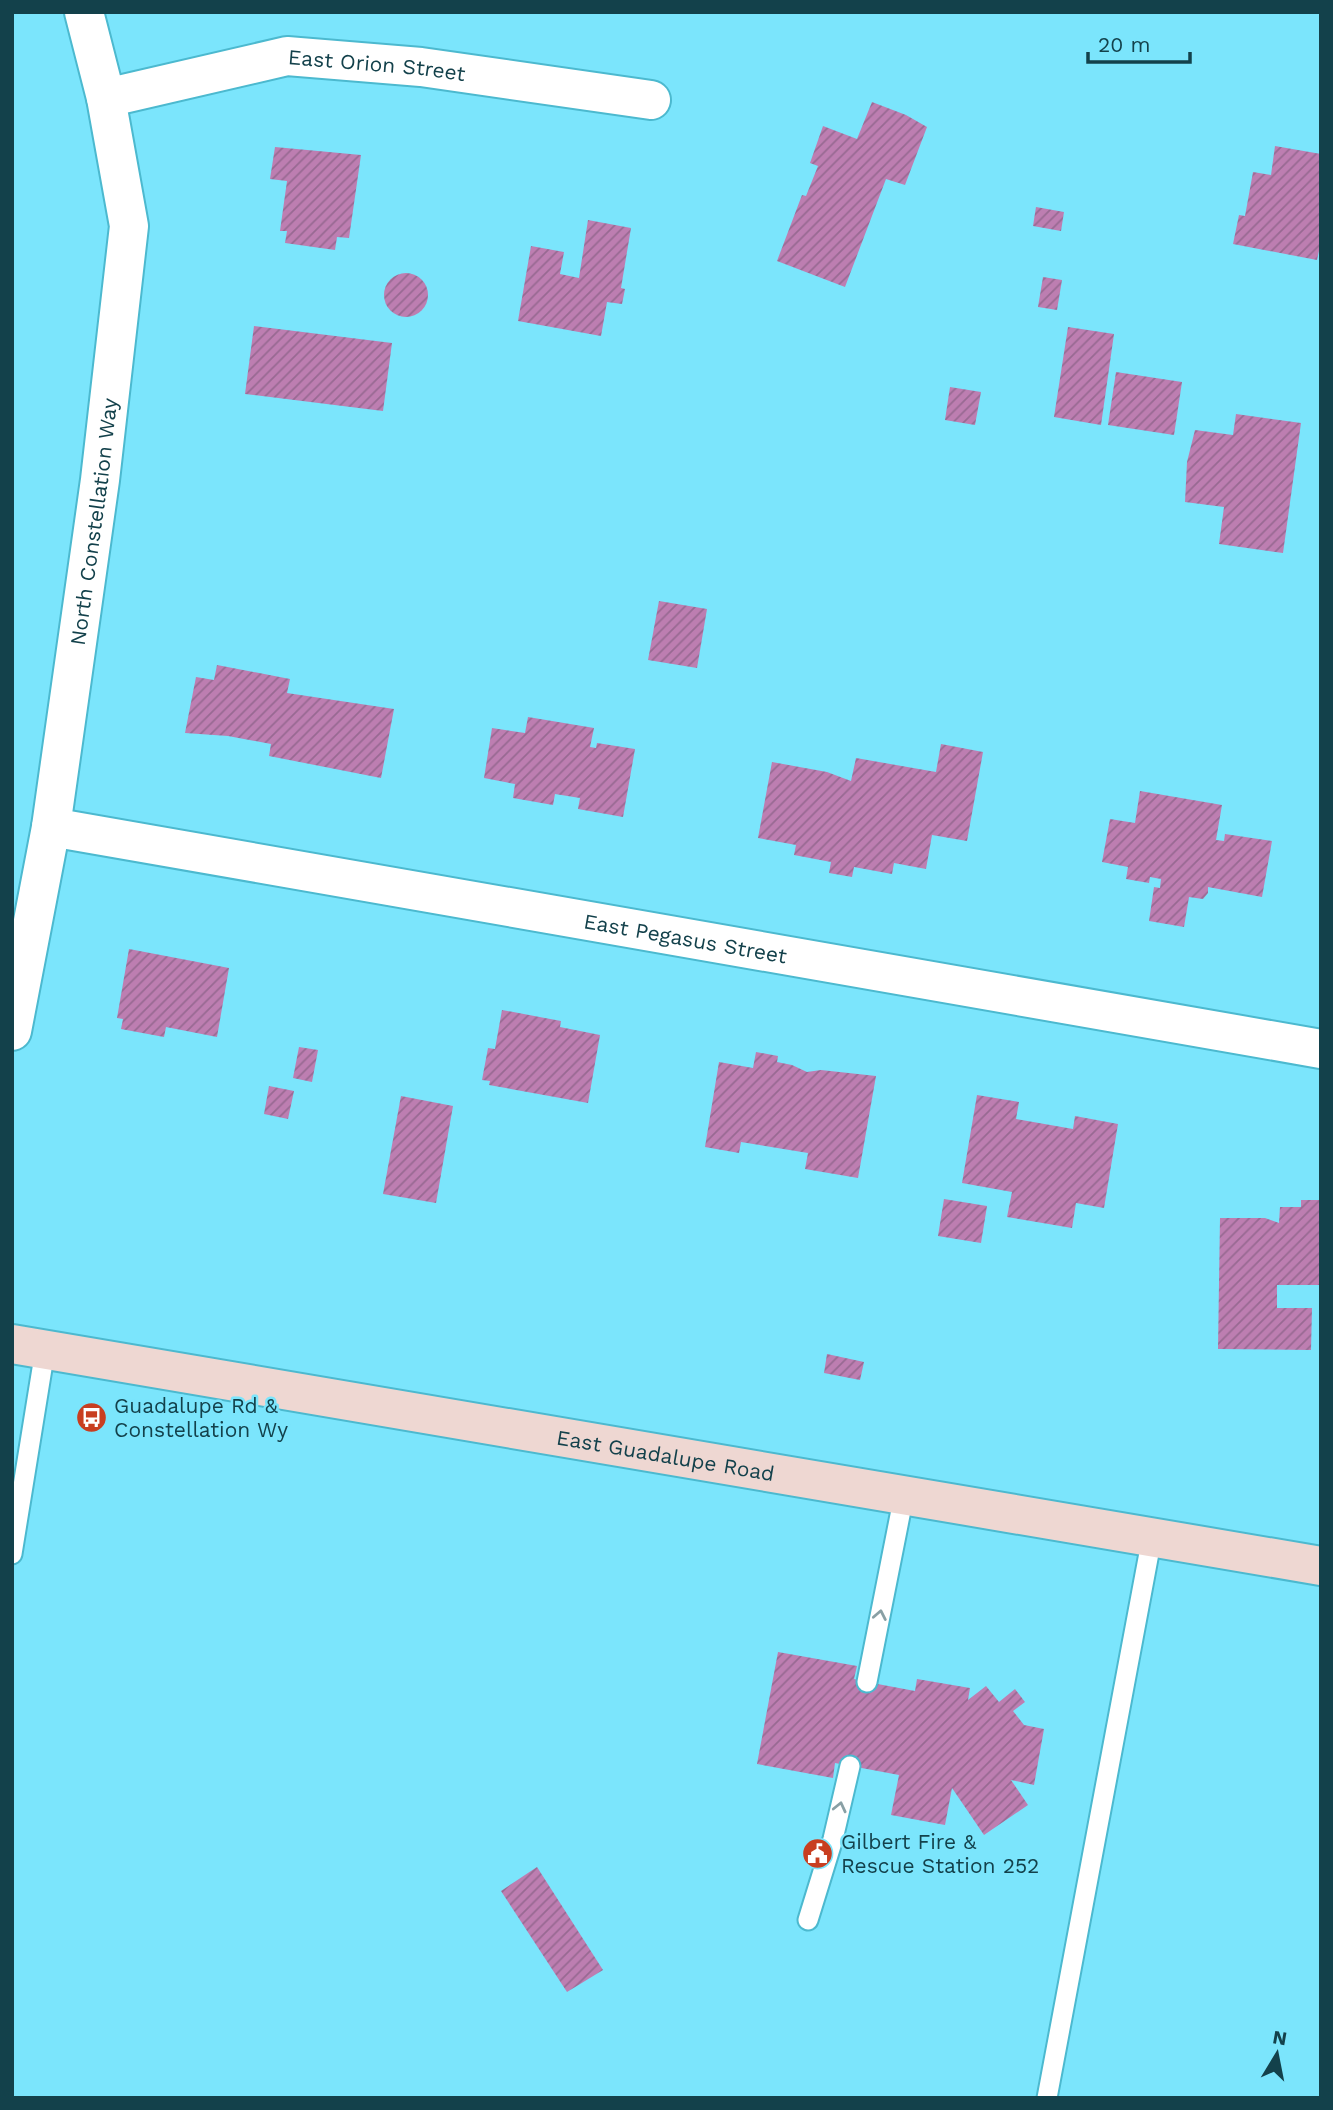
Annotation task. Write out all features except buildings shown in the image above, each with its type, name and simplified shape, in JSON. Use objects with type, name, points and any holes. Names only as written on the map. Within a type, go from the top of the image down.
[{"type":"main road","name":"East Guadalupe Road","points":[[28,1347],[1321,1566]]},
{"type":"street","name":"North Constellation Way","points":[[12,1031],[51,827],[100,480],[129,226],[106,99],[84,12]]},
{"type":"street","name":"East Orion Street","points":[[106,99],[287,56],[421,67],[651,100]]},
{"type":"street","name":"East Pegasus Street","points":[[51,827],[1321,1049]]},
{"type":"lane","points":[[12,1554],[28,1347]]},
{"type":"lane","points":[[867,1682],[904,1495]]},
{"type":"lane","points":[[1047,2098],[1152,1538]]},
{"type":"lane","points":[[808,1920],[833,1839],[850,1766]]},
{"type":"place","name":"Guadalupe Rd & Constellation Wy","points":[[91,1417]]},
{"type":"place","name":"Gilbert Fire & Rescue Station 252","points":[[818,1853]]}]
